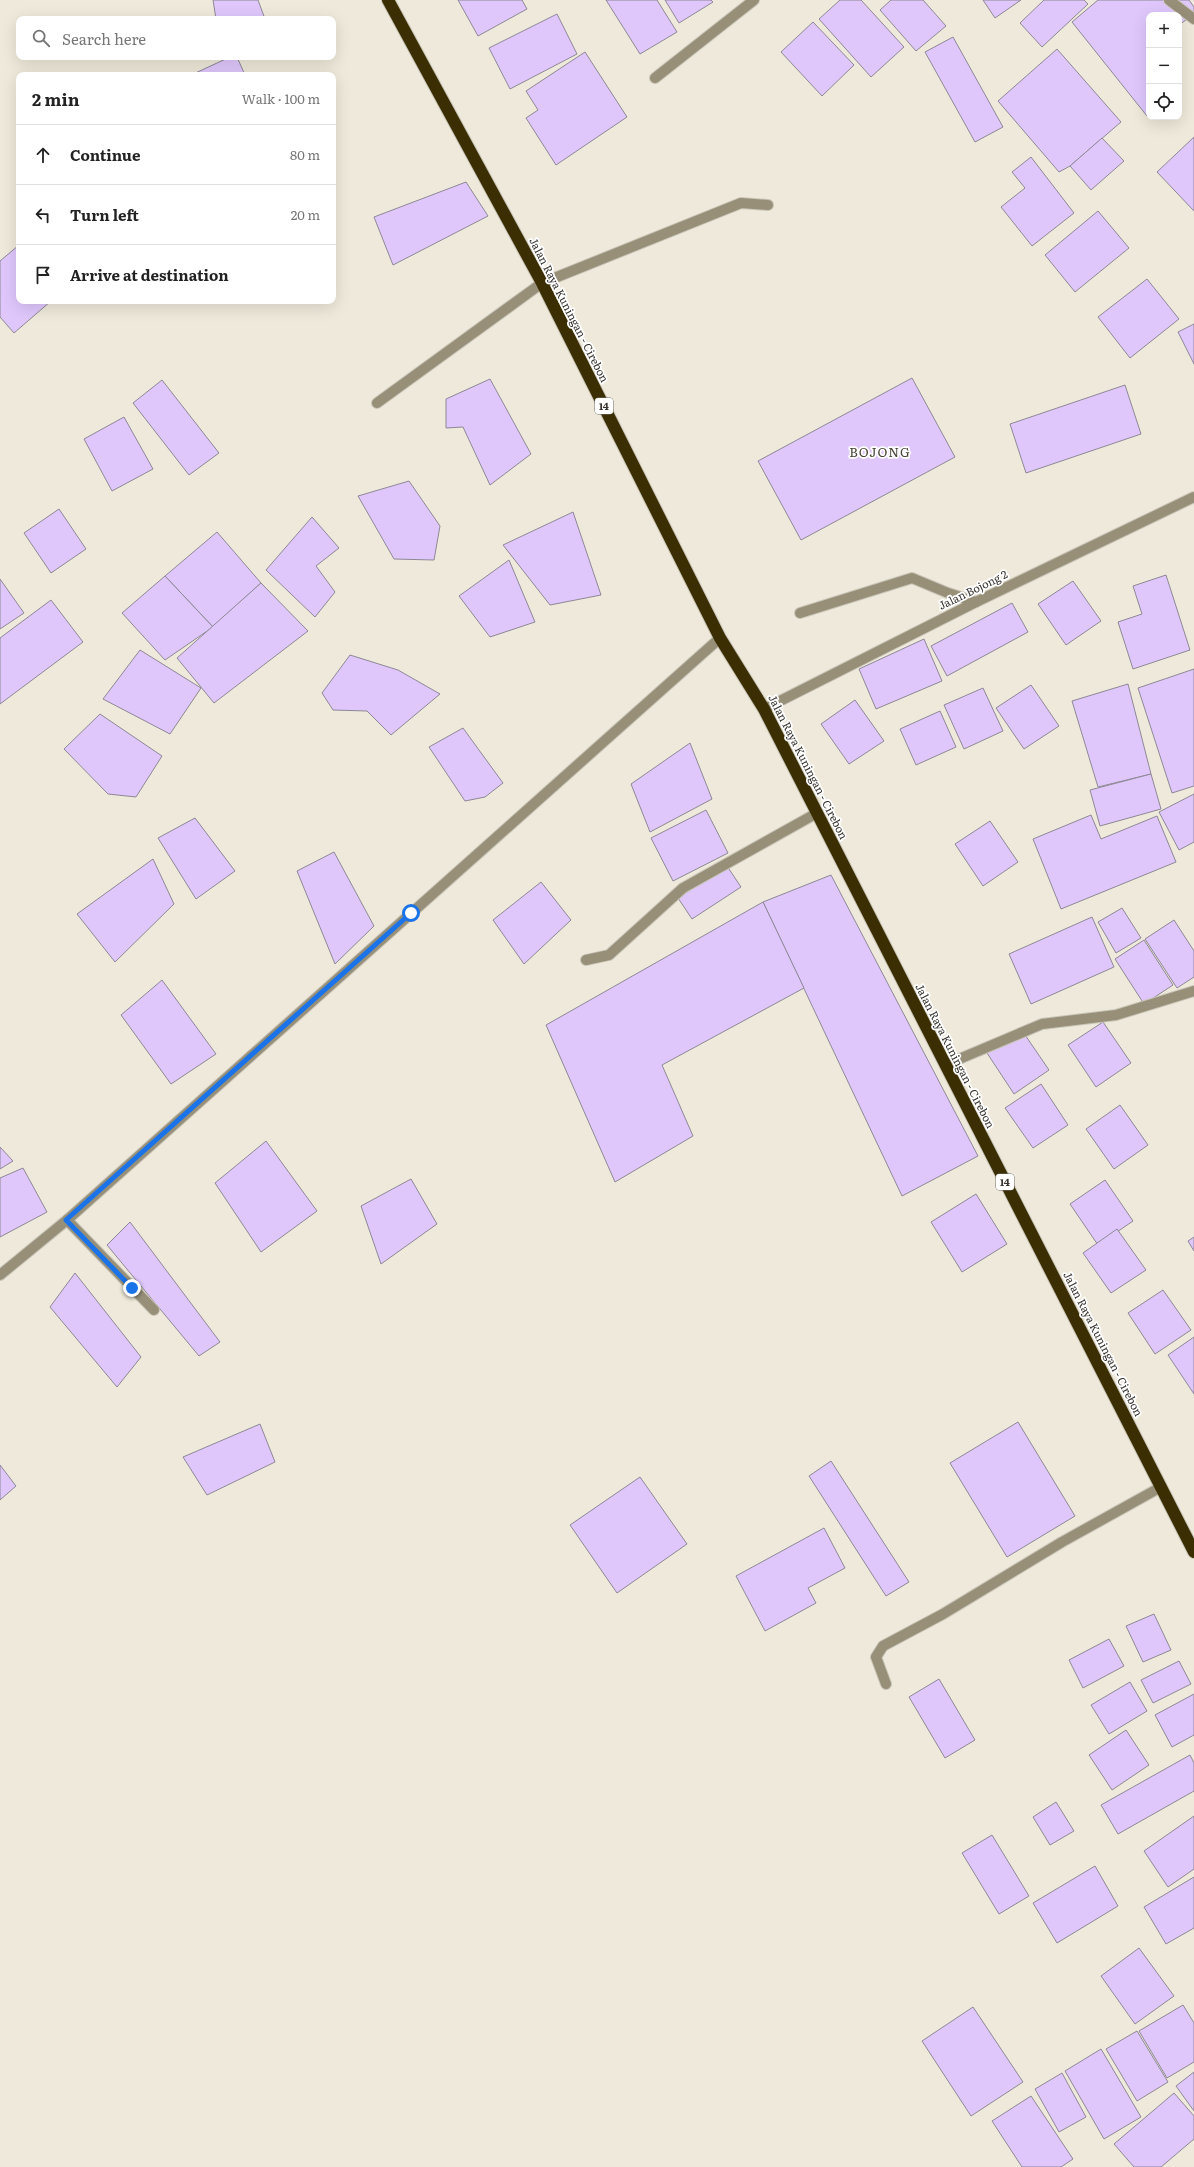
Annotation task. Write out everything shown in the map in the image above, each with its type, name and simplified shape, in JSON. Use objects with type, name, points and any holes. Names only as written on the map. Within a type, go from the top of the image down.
[{"type":"highway","name":"Jalan Raya Kuningan - Cirebon","points":[[388,0],[542,283],[720,638],[764,709],[1194,1552]]},
{"type":"street","points":[[655,78],[754,0]]},
{"type":"street","points":[[1169,0],[1194,19]]},
{"type":"street","points":[[377,403],[542,283],[741,203],[768,205]]},
{"type":"street","name":"Jalan Bojong 2","points":[[764,709],[976,602],[1194,497]]},
{"type":"street","points":[[800,613],[912,578],[948,593],[976,602]]},
{"type":"street","points":[[0,1275],[66,1220],[720,638]]},
{"type":"street","points":[[586,960],[609,955],[683,888],[817,813]]},
{"type":"street","points":[[945,1065],[1042,1024],[1116,1015],[1194,990]]},
{"type":"street","points":[[66,1220],[154,1310]]},
{"type":"street","points":[[886,1684],[876,1656],[882,1646],[943,1614],[1062,1542],[1161,1487]]},
{"type":"building","points":[[213,0],[258,0],[264,16],[216,16]]},
{"type":"building","points":[[458,0],[522,0],[527,9],[478,36]]},
{"type":"building","points":[[606,0],[657,0],[677,32],[640,54]]},
{"type":"building","points":[[665,0],[711,0],[713,2],[679,23]]},
{"type":"building","points":[[840,0],[861,0],[904,47],[871,77],[819,19]]},
{"type":"building","points":[[891,0],[923,0],[946,26],[916,51],[880,10]]},
{"type":"building","points":[[983,0],[1021,0],[995,18]]},
{"type":"building","points":[[1044,0],[1084,0],[1088,4],[1042,47],[1020,23]]},
{"type":"building","points":[[1098,0],[1189,0],[1194,7],[1194,14],[1182,23],[1182,12],[1146,12],[1146,115],[1072,22]]},
{"type":"building","points":[[557,14],[577,54],[510,89],[489,48]]},
{"type":"building","points":[[813,22],[854,65],[822,96],[781,52]]},
{"type":"building","points":[[953,37],[1003,127],[975,142],[925,52]]},
{"type":"building","points":[[1057,49],[1121,122],[1070,166],[1059,172],[998,101]]},
{"type":"building","points":[[585,52],[627,117],[556,165],[526,118],[538,110],[526,91]]},
{"type":"building","points":[[224,60],[238,60],[244,72],[198,72]]},
{"type":"building","points":[[1194,137],[1194,211],[1157,172]]},
{"type":"building","points":[[1102,138],[1124,161],[1091,190],[1070,166]]},
{"type":"building","points":[[1031,157],[1074,213],[1032,246],[1001,207],[1025,188],[1012,172]]},
{"type":"building","points":[[466,182],[488,216],[393,265],[374,217]]},
{"type":"building","points":[[1098,211],[1129,248],[1075,292],[1045,255]]},
{"type":"building","points":[[16,248],[16,304],[48,304],[14,333],[0,317],[0,261]]},
{"type":"building","points":[[1147,279],[1179,319],[1130,358],[1098,317]]},
{"type":"building","points":[[1194,324],[1194,364],[1178,332]]},
{"type":"building","points":[[912,378],[955,457],[801,540],[758,461]]},
{"type":"building","points":[[490,379],[531,454],[490,485],[463,427],[446,428],[446,399]]},
{"type":"building","points":[[162,380],[219,453],[189,475],[133,403]]},
{"type":"building","points":[[1125,385],[1141,434],[1026,473],[1010,424]]},
{"type":"building","points":[[124,417],[153,469],[112,491],[84,439]]},
{"type":"building","points":[[409,481],[440,526],[434,560],[394,559],[358,496]]},
{"type":"building","points":[[59,509],[86,549],[51,573],[24,533]]},
{"type":"building","points":[[573,512],[601,595],[550,605],[503,545]]},
{"type":"building","points":[[312,517],[339,548],[316,566],[335,592],[315,617],[266,570]]},
{"type":"building","points":[[217,532],[261,583],[213,627],[165,576]]},
{"type":"building","points":[[509,560],[535,622],[490,637],[459,596]]},
{"type":"building","points":[[1166,575],[1190,650],[1133,669],[1118,622],[1142,614],[1133,586]]},
{"type":"building","points":[[165,576],[213,627],[165,660],[122,613]]},
{"type":"building","points":[[0,579],[24,613],[0,629]]},
{"type":"building","points":[[1073,581],[1101,621],[1066,645],[1038,604]]},
{"type":"building","points":[[261,583],[308,631],[214,703],[177,658]]},
{"type":"building","points":[[51,600],[83,642],[0,704],[0,638]]},
{"type":"building","points":[[1012,603],[1028,632],[947,676],[931,646]]},
{"type":"building","points":[[924,639],[942,681],[876,709],[859,669]]},
{"type":"building","points":[[140,650],[201,688],[170,734],[103,699]]},
{"type":"building","points":[[350,655],[398,670],[440,694],[391,735],[367,711],[333,710],[322,693]]},
{"type":"building","points":[[1194,669],[1194,786],[1172,793],[1138,688]]},
{"type":"building","points":[[1128,684],[1151,774],[1098,787],[1072,701]]},
{"type":"building","points":[[1031,685],[1059,726],[1024,749],[996,708]]},
{"type":"building","points":[[983,688],[1003,731],[964,749],[944,705]]},
{"type":"building","points":[[855,700],[884,741],[849,764],[821,724]]},
{"type":"building","points":[[940,711],[956,747],[916,765],[900,729]]},
{"type":"building","points":[[100,714],[162,756],[136,797],[108,794],[64,749]]},
{"type":"building","points":[[463,728],[503,783],[485,797],[465,801],[429,747]]},
{"type":"building","points":[[690,743],[712,799],[650,832],[631,784]]},
{"type":"building","points":[[1151,774],[1161,809],[1100,826],[1090,790]]},
{"type":"building","points":[[1194,794],[1194,842],[1179,850],[1159,812]]},
{"type":"building","points":[[706,810],[728,853],[673,881],[651,838]]},
{"type":"building","points":[[1091,815],[1101,839],[1157,816],[1176,862],[1061,909],[1033,839]]},
{"type":"building","points":[[195,818],[235,871],[196,899],[158,838]]},
{"type":"building","points":[[990,821],[1018,862],[983,886],[955,844]]},
{"type":"building","points":[[334,852],[374,926],[335,964],[297,871]]},
{"type":"building","points":[[153,859],[174,904],[115,962],[77,914]]},
{"type":"building","points":[[727,866],[741,887],[692,919],[678,898]]},
{"type":"building","points":[[831,875],[978,1156],[902,1196],[763,902]]},
{"type":"building","points":[[541,882],[571,920],[524,964],[493,920]]},
{"type":"building","points":[[763,902],[804,988],[662,1065],[693,1136],[615,1182],[546,1025]]},
{"type":"building","points":[[1122,908],[1141,938],[1116,953],[1098,922]]},
{"type":"building","points":[[1092,917],[1114,967],[1031,1004],[1009,954]]},
{"type":"building","points":[[1174,920],[1194,951],[1194,977],[1177,988],[1145,939]]},
{"type":"building","points":[[1144,940],[1173,985],[1144,1004],[1115,959]]},
{"type":"building","points":[[162,980],[216,1054],[171,1084],[121,1015]]},
{"type":"building","points":[[1103,1022],[1131,1063],[1096,1087],[1068,1045]]},
{"type":"building","points":[[1021,1029],[1049,1070],[1014,1094],[987,1053]]},
{"type":"building","points":[[1041,1084],[1068,1125],[1033,1148],[1005,1108]]},
{"type":"building","points":[[1120,1105],[1148,1145],[1114,1169],[1086,1129]]},
{"type":"building","points":[[266,1141],[317,1211],[261,1252],[215,1183]]},
{"type":"building","points":[[0,1147],[13,1161],[0,1169]]},
{"type":"building","points":[[23,1168],[47,1212],[0,1237],[0,1178]]},
{"type":"building","points":[[411,1179],[437,1224],[381,1264],[361,1206]]},
{"type":"building","points":[[1105,1180],[1133,1221],[1098,1245],[1070,1204]]},
{"type":"building","points":[[976,1194],[1007,1244],[962,1272],[931,1222]]},
{"type":"building","points":[[130,1222],[220,1342],[199,1356],[107,1245]]},
{"type":"building","points":[[1117,1229],[1146,1270],[1111,1293],[1083,1253]]},
{"type":"building","points":[[1194,1237],[1194,1251],[1188,1241]]},
{"type":"building","points":[[75,1273],[141,1357],[117,1387],[50,1307]]},
{"type":"building","points":[[1163,1290],[1191,1330],[1155,1354],[1128,1313]]},
{"type":"building","points":[[1194,1337],[1194,1394],[1168,1355]]},
{"type":"building","points":[[1018,1422],[1075,1516],[1007,1557],[950,1463]]},
{"type":"building","points":[[260,1424],[275,1462],[207,1495],[183,1457]]},
{"type":"building","points":[[831,1461],[909,1582],[886,1596],[809,1476]]},
{"type":"building","points":[[0,1465],[16,1486],[0,1500]]},
{"type":"building","points":[[640,1477],[687,1544],[617,1593],[570,1525]]},
{"type":"building","points":[[824,1528],[845,1568],[808,1588],[816,1603],[765,1631],[736,1576]]},
{"type":"building","points":[[1154,1614],[1171,1650],[1143,1662],[1126,1626]]},
{"type":"building","points":[[1109,1639],[1124,1666],[1083,1688],[1069,1660]]},
{"type":"building","points":[[1179,1661],[1191,1684],[1153,1703],[1141,1680]]},
{"type":"building","points":[[939,1679],[975,1740],[945,1758],[909,1697]]},
{"type":"building","points":[[1130,1682],[1147,1711],[1109,1734],[1091,1705]]},
{"type":"building","points":[[1194,1694],[1194,1735],[1172,1747],[1155,1715]]},
{"type":"building","points":[[1126,1730],[1149,1765],[1112,1790],[1089,1755]]},
{"type":"building","points":[[1190,1755],[1194,1763],[1194,1791],[1118,1834],[1101,1805]]},
{"type":"building","points":[[1056,1802],[1074,1831],[1050,1845],[1033,1817]]},
{"type":"building","points":[[1194,1816],[1194,1869],[1168,1887],[1144,1851]]},
{"type":"building","points":[[992,1835],[1029,1896],[999,1914],[962,1853]]},
{"type":"building","points":[[1095,1866],[1118,1906],[1057,1943],[1033,1903]]},
{"type":"building","points":[[1194,1877],[1194,1928],[1166,1944],[1144,1907]]},
{"type":"building","points":[[1139,1948],[1174,1996],[1135,2024],[1101,1976]]},
{"type":"building","points":[[1183,2005],[1194,2023],[1194,2062],[1167,2078],[1139,2031]]},
{"type":"building","points":[[973,2007],[1023,2082],[971,2116],[922,2041]]},
{"type":"building","points":[[1137,2031],[1168,2082],[1137,2101],[1106,2049]]},
{"type":"building","points":[[1101,2049],[1141,2117],[1104,2139],[1065,2071]]},
{"type":"building","points":[[1194,2072],[1194,2111],[1176,2086]]},
{"type":"building","points":[[1062,2073],[1086,2117],[1059,2132],[1035,2089]]},
{"type":"building","points":[[1174,2093],[1194,2116],[1194,2139],[1161,2167],[1134,2167],[1114,2144]]},
{"type":"building","points":[[1031,2096],[1073,2159],[1061,2167],[1022,2167],[992,2121]]},
{"type":"district","name":"BOJONG","points":[[880,452]]},
{"type":"route","points":[[132,1288],[66,1220],[411,913]]}]
